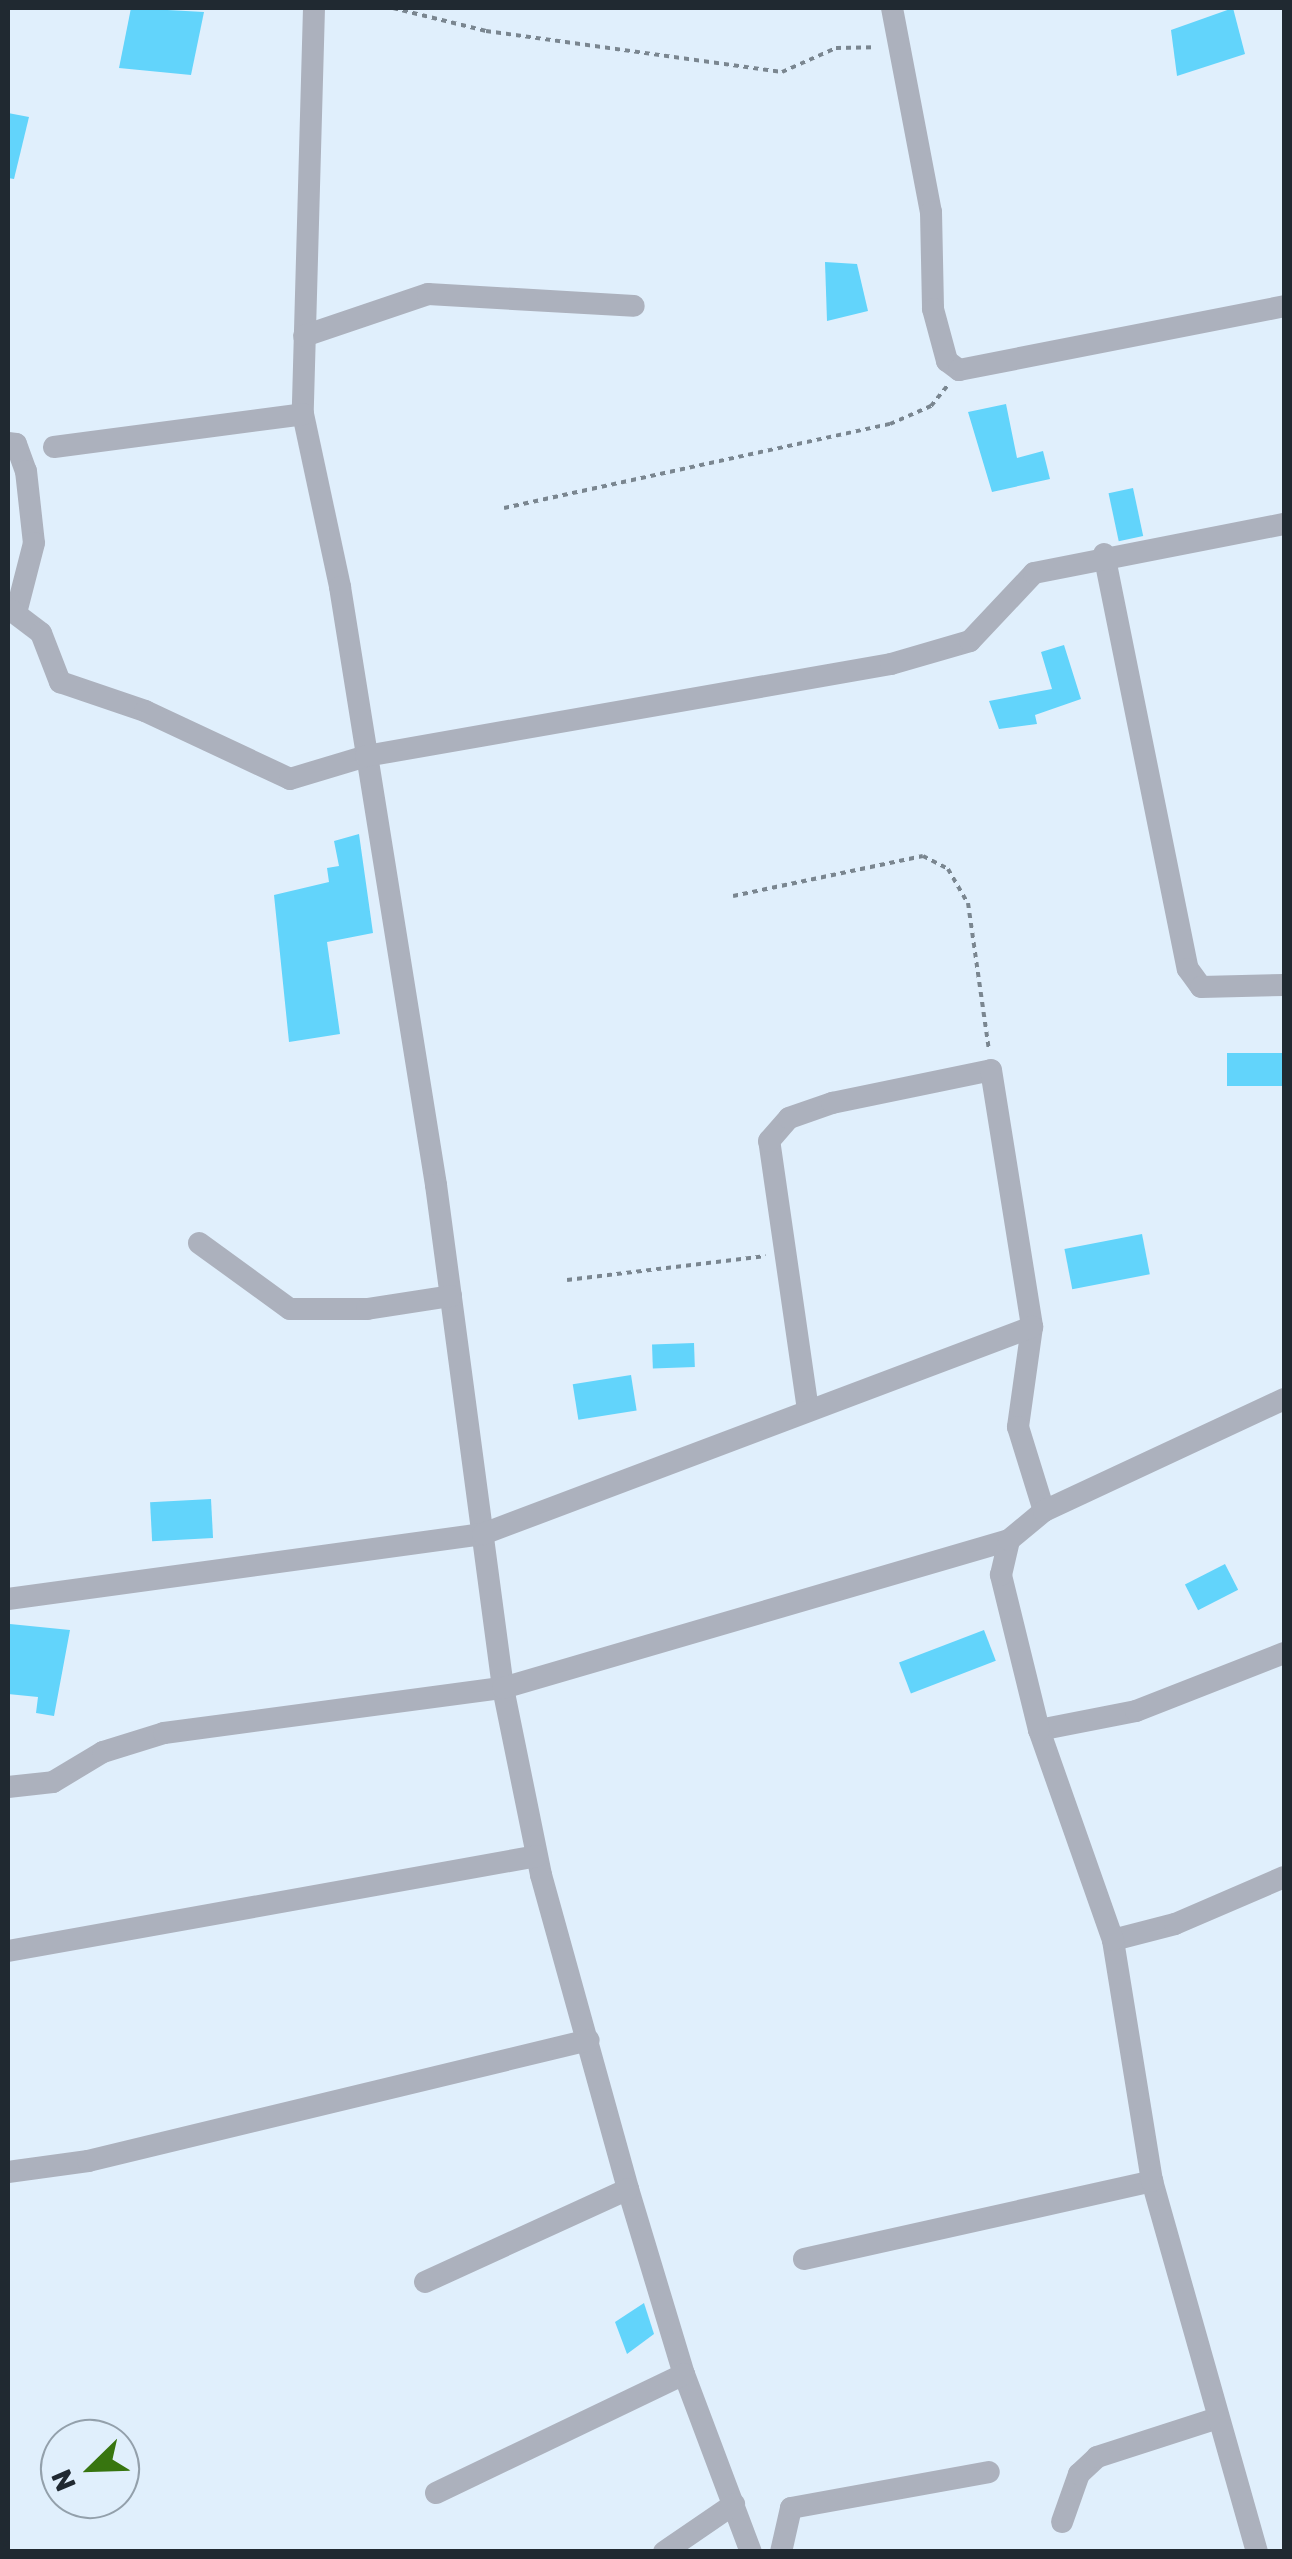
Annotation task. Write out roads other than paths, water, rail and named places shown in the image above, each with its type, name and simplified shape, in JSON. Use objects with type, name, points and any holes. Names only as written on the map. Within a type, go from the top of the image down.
[{"type":"street","points":[[314,8],[303,414],[366,756],[451,1296],[503,1688],[538,1856],[628,2189],[684,2374],[751,2552]]},
{"type":"street","points":[[892,8],[895,46],[931,212],[933,309],[947,361],[959,370],[1284,306]]},
{"type":"street","points":[[304,336],[428,294],[634,306]]},
{"type":"street","points":[[54,447],[303,414]]},
{"type":"street","points":[[8,443],[16,444],[26,471],[34,542],[12,608],[41,634],[60,682],[145,711],[272,776],[290,779],[366,756],[892,664],[970,640],[1034,574],[1104,554],[1284,524]]},
{"type":"street","points":[[1104,554],[1188,969],[1201,987],[1224,991],[1284,985]]},
{"type":"street","points":[[808,1410],[770,1141],[789,1118],[991,1070],[1032,1327],[1018,1427],[1044,1511]]},
{"type":"street","points":[[200,1243],[290,1309],[451,1296]]},
{"type":"street","points":[[8,1599],[483,1534],[1032,1327]]},
{"type":"street","points":[[8,1787],[54,1782],[103,1752],[164,1733],[503,1688],[1009,1540],[1044,1511],[1284,1398]]},
{"type":"street","points":[[1009,1540],[1001,1576],[1039,1730],[1114,1940],[1152,2181],[1257,2552]]},
{"type":"street","points":[[1039,1730],[1136,1711],[1284,1653]]},
{"type":"street","points":[[8,1951],[538,1856]]},
{"type":"street","points":[[1114,1940],[1175,1924],[1284,1877]]},
{"type":"street","points":[[8,2172],[88,2161],[589,2040]]},
{"type":"street","points":[[804,2259],[1152,2181]]},
{"type":"street","points":[[425,2282],[628,2189]]},
{"type":"street","points":[[436,2492],[684,2374]]},
{"type":"street","points":[[1062,2522],[1079,2474],[1097,2457],[1218,2418]]},
{"type":"street","points":[[781,2552],[791,2508],[989,2472]]},
{"type":"street","points":[[664,2552],[734,2504]]}]
